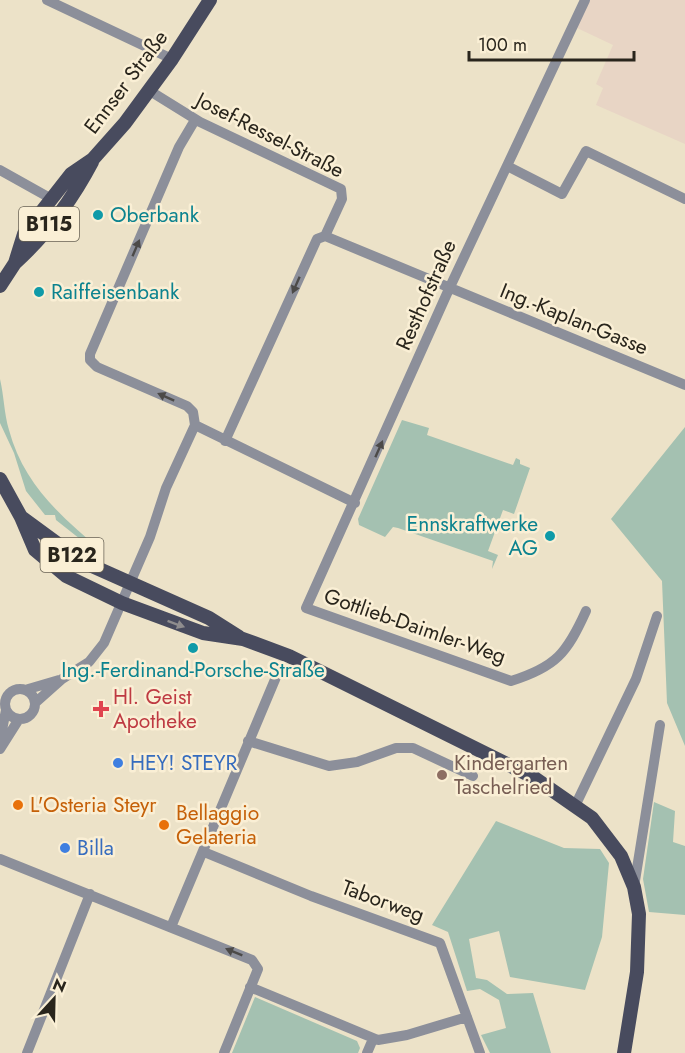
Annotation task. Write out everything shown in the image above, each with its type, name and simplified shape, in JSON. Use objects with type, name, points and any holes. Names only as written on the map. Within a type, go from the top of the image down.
[{"type":"main road","name":"Ennser Straße","points":[[15,262],[34,246],[80,183],[93,159],[150,91],[210,0]]},
{"type":"main road","name":"Ennser Straße","points":[[0,300],[3,283],[15,262],[24,234],[71,174],[93,159]]},
{"type":"main road","name":"B122","points":[[0,479],[21,517],[35,550],[50,564],[83,586],[203,633],[243,639],[290,656],[533,777],[576,804],[607,835],[621,856],[634,887],[639,940],[624,1053]]},
{"type":"main road","name":"B122","points":[[21,517],[81,561],[209,618],[243,639]]},
{"type":"street","points":[[47,0],[172,59]]},
{"type":"street","name":"Resthofstraße","points":[[306,608],[449,289],[585,0]]},
{"type":"street","name":"Josef-Ressel-Straße","points":[[150,91],[195,120],[341,189],[342,198],[325,236]]},
{"type":"street","points":[[6,710],[9,715],[19,719],[30,716],[35,703],[62,679],[94,657],[122,603],[150,537],[166,488],[195,425],[193,412],[187,406],[97,367],[90,360],[90,354],[179,147],[195,120]]},
{"type":"street","points":[[507,166],[562,194],[586,151],[685,199]]},
{"type":"street","points":[[0,170],[50,198]]},
{"type":"street","points":[[225,441],[317,239],[325,236],[449,289]]},
{"type":"street","name":"Ing.-Kaplan-Gasse","points":[[449,289],[685,385]]},
{"type":"street","points":[[195,425],[355,503]]},
{"type":"street","name":"Gottlieb-Daimler-Weg","points":[[306,608],[511,681],[529,675],[556,658],[571,644],[586,611]]},
{"type":"street","points":[[576,804],[636,679],[657,616]]},
{"type":"street","points":[[171,927],[279,670]]},
{"type":"street","points":[[0,740],[7,697],[12,692],[62,679]]},
{"type":"street","points":[[25,690],[34,698],[35,703]]},
{"type":"street","points":[[0,749],[19,719]]},
{"type":"street","points":[[634,887],[660,725]]},
{"type":"street","points":[[248,741],[329,766],[357,762],[396,748],[413,748],[473,776]]},
{"type":"street","name":"Taborweg","points":[[204,852],[311,896],[440,943],[480,1053]]},
{"type":"street","points":[[0,859],[252,960],[258,969],[224,1053]]},
{"type":"street","points":[[27,1053],[90,894]]},
{"type":"street","points":[[250,987],[373,1039],[397,1038],[467,1017]]},
{"type":"street","points":[[367,1053],[373,1039]]},
{"type":"shaded area","points":[[590,0],[685,0],[685,144],[596,105],[603,88],[596,84],[613,45],[577,28]]},
{"type":"green space","points":[[0,379],[9,430],[24,466],[45,498],[101,550],[99,554],[56,520],[55,515],[45,515],[26,491],[14,453],[0,423]]},
{"type":"green space","points":[[402,420],[429,428],[427,435],[513,465],[516,458],[520,460],[520,464],[530,468],[514,514],[503,510],[488,551],[498,555],[492,569],[493,561],[398,528],[393,527],[385,537],[359,525],[358,519]]},
{"type":"green space","points":[[685,427],[685,746],[667,703],[662,581],[611,519]]},
{"type":"green space","points":[[654,802],[675,811],[673,842],[685,846],[685,915],[649,912],[643,879]]},
{"type":"green space","points":[[496,821],[564,848],[600,849],[609,863],[602,937],[585,990],[510,977],[499,931],[469,939],[476,978],[487,980],[507,994],[533,993],[551,1053],[490,1053],[481,1035],[506,1028],[499,1000],[480,989],[467,991],[448,932],[432,925]]},
{"type":"green space","points":[[255,997],[357,1041],[360,1048],[358,1053],[232,1053]]},
{"type":"place","name":"Oberbank","points":[[98,215]]},
{"type":"place","name":"Raiffeisenbank","points":[[39,292]]},
{"type":"place","name":"Ennskraftwerke AG","points":[[550,536]]},
{"type":"place","name":"Ing.-Ferdinand-Porsche-Straße","points":[[193,648]]},
{"type":"place","name":"Hl. Geist Apotheke","points":[[101,709]]},
{"type":"place","name":"HEY! STEYR","points":[[118,763]]},
{"type":"place","name":"Kindergarten Taschelried","points":[[442,775]]},
{"type":"place","name":"L'Osteria Steyr","points":[[18,805]]},
{"type":"place","name":"Bellaggio Gelateria","points":[[164,825]]},
{"type":"place","name":"Billa","points":[[65,848]]}]
